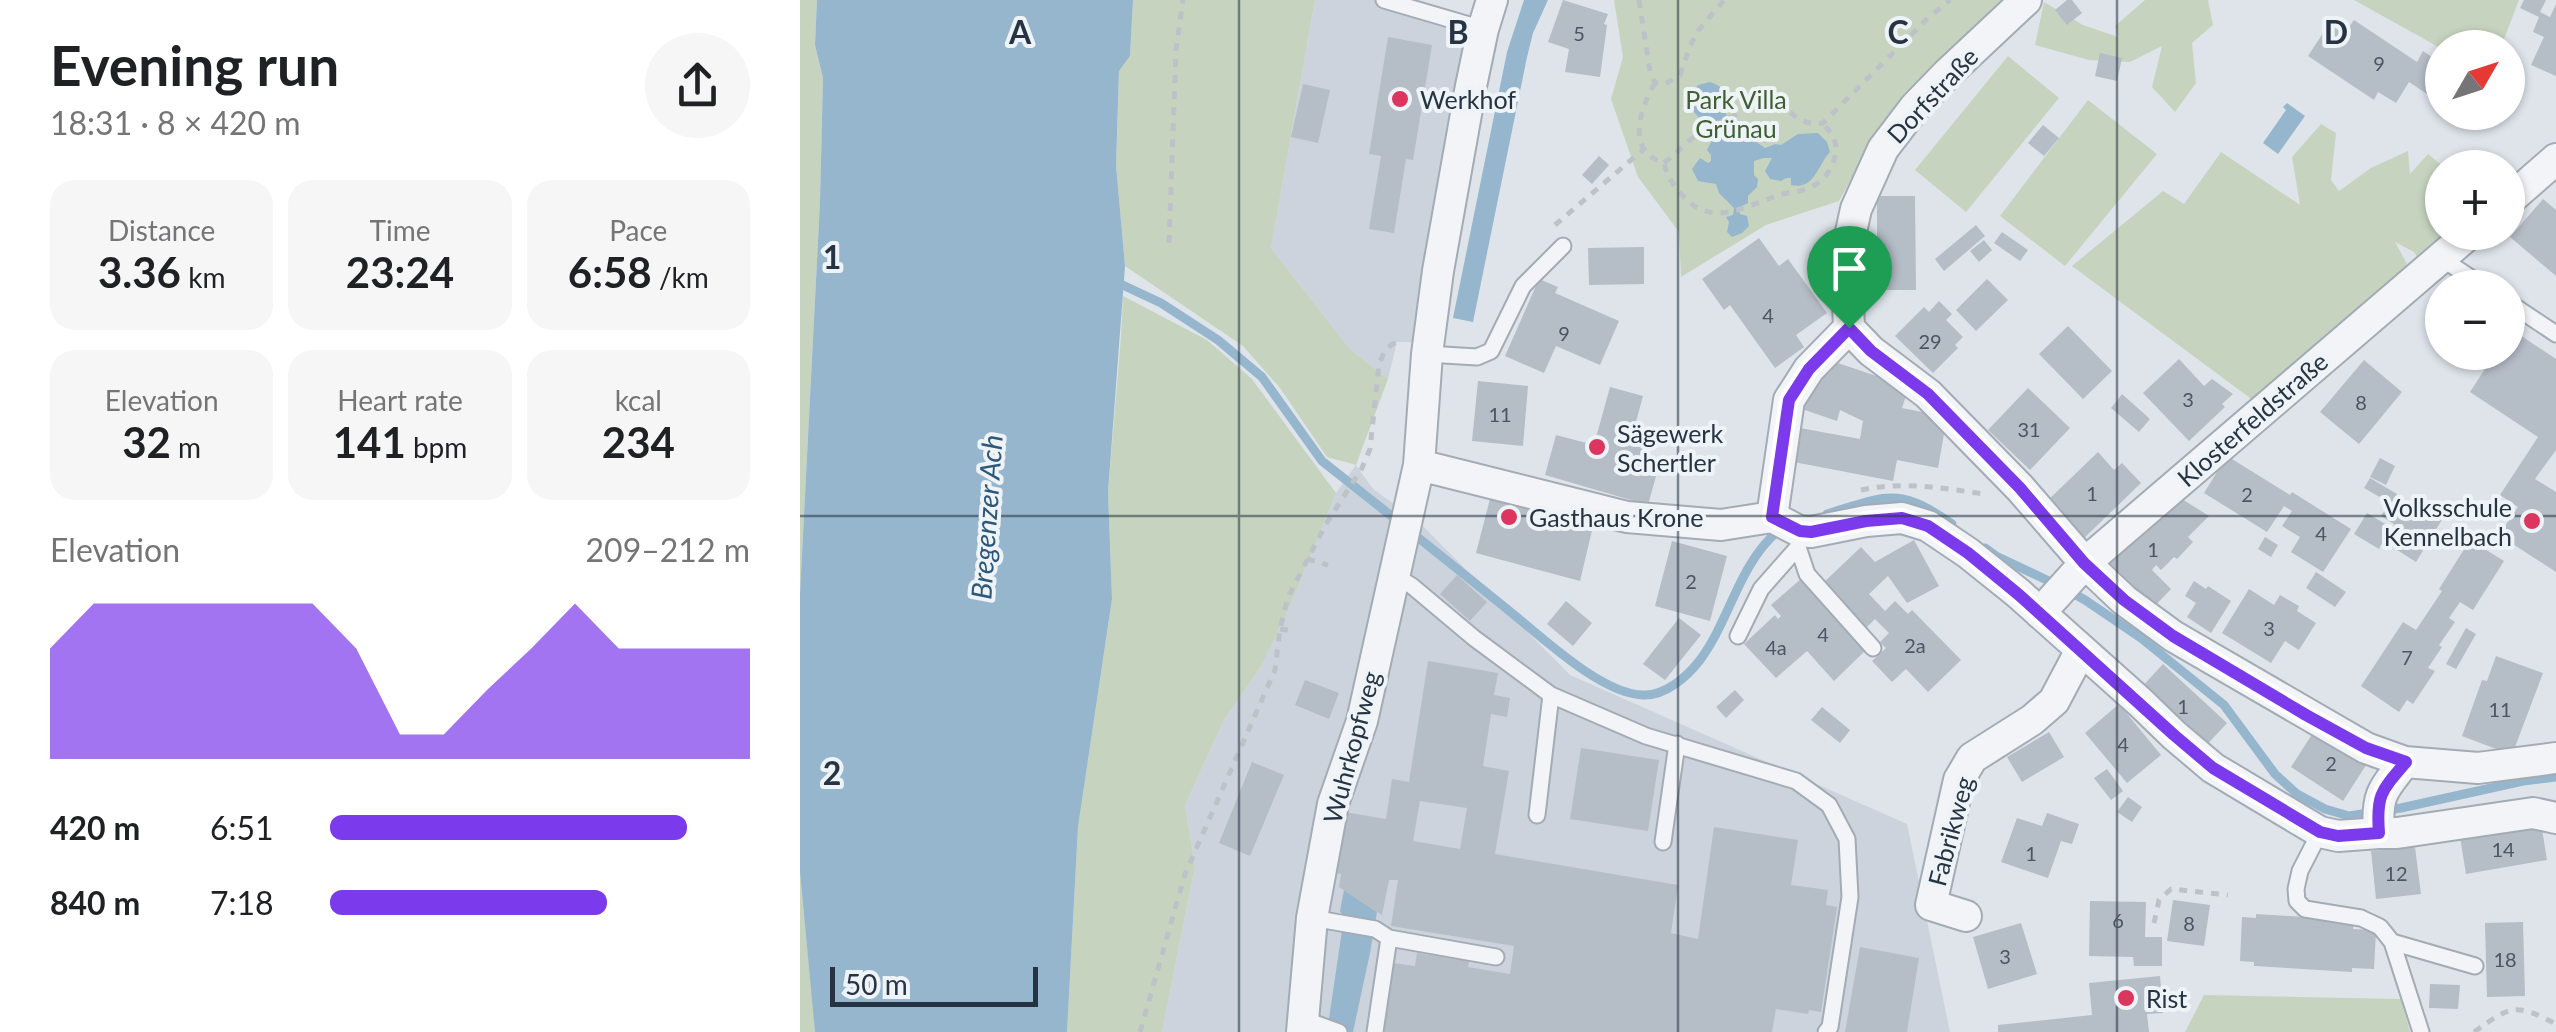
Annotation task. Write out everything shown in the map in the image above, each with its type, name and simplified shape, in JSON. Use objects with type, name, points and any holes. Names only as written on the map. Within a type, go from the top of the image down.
[{"type":"street","name":"Dorfstraße","points":[[1849,328],[1846,255],[1856,209],[1883,149],[1947,74],[2026,0]]},
{"type":"street","name":"Wuhrkopfweg","points":[[1309,1026],[1325,920],[1333,804],[1362,722],[1419,465],[1428,348],[1440,262],[1488,14]]},
{"type":"street","points":[[2525,189],[2552,170]]},
{"type":"street","name":"Klosterfeldstraße","points":[[2044,608],[2080,567],[2450,250]]},
{"type":"street","points":[[1787,529],[1789,400],[1809,369],[1849,328],[1871,351],[1928,394],[2020,488],[2080,567],[2173,636],[2366,748],[2406,762],[2478,768],[2556,758]]},
{"type":"street","points":[[1419,465],[1627,517],[1811,532],[1902,518],[1928,526],[2044,608],[2081,650],[2213,768],[2320,832],[2338,836],[2378,818],[2388,784],[2406,762]]},
{"type":"street","name":"Fabrikweg","points":[[1966,916],[1931,906],[1958,780],[1972,758],[2032,720],[2054,701],[2081,650]]},
{"type":"street","points":[[2378,818],[2397,833],[2533,812],[2556,818]]},
{"type":"lane","points":[[1384,0],[1488,14]]},
{"type":"lane","points":[[1428,348],[1477,358],[1491,352],[1523,286],[1563,246]]},
{"type":"lane","points":[[2441,258],[2459,270]]},
{"type":"lane","points":[[2525,313],[2556,334]]},
{"type":"lane","points":[[1738,636],[1787,529]]},
{"type":"lane","points":[[1787,529],[1806,574],[1874,648]]},
{"type":"lane","points":[[1397,560],[1412,586],[1552,695],[1646,736],[1796,781],[1829,804],[1848,838],[1850,897],[1830,1027],[1826,1032]]},
{"type":"lane","points":[[1537,815],[1552,695]]},
{"type":"lane","points":[[1664,842],[1676,744]]},
{"type":"lane","points":[[2320,832],[2300,871],[2297,901],[2305,910],[2360,918],[2380,927],[2392,942],[2422,1032]]},
{"type":"lane","points":[[1325,920],[1496,957]]},
{"type":"lane","points":[[1374,1032],[1382,934]]},
{"type":"lane","points":[[2392,942],[2475,966]]},
{"type":"lane","points":[[1309,1026],[1338,1032]]},
{"type":"path","points":[[1169,243],[1176,50],[1183,0]]},
{"type":"path","points":[[1638,0],[1654,83],[1641,108],[1640,137],[1644,149],[1660,163],[1703,132],[1763,106],[1788,111],[1809,125],[1823,123],[1950,0]]},
{"type":"path","points":[[1654,83],[1665,84],[1680,75],[1698,31],[1724,0]]},
{"type":"path","points":[[1664,163],[1670,179],[1696,208],[1713,212],[1741,210],[1812,187],[1827,175],[1835,157],[1834,138],[1823,123]]},
{"type":"path","points":[[1140,1032],[1185,874],[1275,670],[1288,597],[1370,449],[1379,364],[1384,351],[1393,342],[1428,348]]},
{"type":"path","points":[[1307,559],[1328,565]]},
{"type":"path","points":[[1280,629],[1293,631]]},
{"type":"path","points":[[2154,922],[2160,900],[2172,889],[2228,896]]},
{"type":"path","points":[[2474,1032],[2497,1014],[2512,1009],[2532,1012],[2556,1024]]},
{"type":"shaded area","points":[[1315,0],[1398,0],[1476,23],[1417,342],[1397,342],[1388,379],[1350,349],[1271,248]]},
{"type":"shaded area","points":[[1356,465],[1373,489],[1418,521],[1570,675],[1907,824],[1950,1032],[1162,1032],[1195,866],[1185,805],[1224,720],[1262,665],[1336,493]]},
{"type":"green space","points":[[800,0],[817,0],[815,45],[823,78],[800,594]]},
{"type":"green space","points":[[1133,0],[1315,0],[1271,248],[1350,349],[1388,379],[1356,465],[1327,457],[1280,388],[1243,346],[1125,266],[1116,165],[1119,71],[1130,56]]},
{"type":"green space","name":"Park Villa Grünau","points":[[1614,0],[2010,0],[1877,132],[1839,201],[1766,225],[1681,277],[1679,232],[1638,177],[1611,99],[1623,57]]},
{"type":"green space","points":[[2145,0],[2208,0],[2213,25],[2192,43],[2196,83],[2175,112],[2152,87],[2162,46],[2130,62],[2089,60],[2035,45],[2044,2],[2083,25],[2118,37],[2115,26]]},
{"type":"green space","points":[[2354,0],[2519,0],[2508,30],[2425,30],[2425,40]]},
{"type":"green space","points":[[2008,56],[2059,98],[1966,212],[1915,170]]},
{"type":"green space","points":[[2088,100],[2157,154],[2065,266],[2000,216]]},
{"type":"green space","points":[[2321,124],[2336,133],[2331,180],[2339,191],[2371,168],[2408,151],[2410,174],[2425,157],[2425,250],[2435,250],[2420,261],[2414,252],[2395,242],[2407,264],[2403,274],[2254,401],[2072,266],[2163,191],[2184,204],[2221,152],[2300,205],[2292,157]]},
{"type":"green space","points":[[1123,296],[1207,340],[1252,379],[1336,493],[1262,665],[1224,720],[1185,805],[1195,866],[1162,1032],[1067,1032],[1078,827],[1112,599],[1108,492]]},
{"type":"green space","points":[[800,872],[814,1017],[815,1032],[800,1032]]},
{"type":"green space","points":[[2204,995],[2401,999],[2410,1032],[2185,1032]]},
{"type":"water","name":"Bregenzer Ach","points":[[817,0],[1133,0],[1130,56],[1119,71],[1116,165],[1125,266],[1108,492],[1112,599],[1078,827],[1067,1032],[815,1032],[800,872],[800,594],[820,202],[823,78],[815,45]]},
{"type":"water","points":[[1524,0],[1548,0],[1527,57],[1473,322],[1453,318],[1507,52]]},
{"type":"water","points":[[1710,82],[1725,92],[1727,117],[1737,140],[1749,137],[1765,148],[1781,145],[1798,134],[1818,133],[1830,152],[1810,180],[1799,186],[1791,185],[1791,178],[1770,179],[1765,171],[1772,158],[1754,161],[1757,187],[1748,196],[1748,203],[1738,208],[1740,214],[1747,216],[1749,226],[1732,237],[1727,232],[1726,217],[1733,215],[1734,208],[1716,184],[1698,181],[1692,169],[1700,158],[1711,161],[1707,150],[1714,136],[1692,110],[1687,97],[1698,85]]},
{"type":"water","points":[[2287,103],[2305,116],[2278,154],[2263,143]]},
{"type":"water","points":[[1344,890],[1377,912],[1353,1032],[1327,1032],[1344,917],[1340,911]]},
{"type":"building","points":[[1563,0],[1608,14],[1600,77],[1565,72],[1569,49],[1548,42]]},
{"type":"building","points":[[2072,0],[2082,13],[2067,25],[2055,10]]},
{"type":"building","points":[[2524,0],[2546,0],[2540,12],[2550,17],[2556,4],[2556,76],[2531,65],[2544,37],[2533,32],[2539,17],[2520,8]]},
{"type":"building","points":[[2354,20],[2417,62],[2425,52],[2425,93],[2409,82],[2396,103],[2378,92],[2374,100],[2308,56],[2329,24],[2344,34]]},
{"type":"building","name":"Werkhof","points":[[1388,37],[1432,45],[1413,160],[1406,159],[1394,233],[1369,229],[1381,156],[1369,154]]},
{"type":"building","points":[[2100,53],[2122,58],[2117,81],[2095,76]]},
{"type":"building","points":[[1303,84],[1330,90],[1318,143],[1291,137]]},
{"type":"building","points":[[2043,125],[2059,138],[2044,156],[2028,143]]},
{"type":"building","points":[[1599,156],[1609,165],[1592,184],[1582,175]]},
{"type":"building","points":[[1877,196],[1915,196],[1916,290],[1878,290],[1877,258],[1871,258],[1871,240],[1877,240]]},
{"type":"building","points":[[2543,199],[2556,210],[2556,276],[2525,250],[2525,220]]},
{"type":"building","points":[[1976,225],[1985,236],[1944,271],[1935,259]]},
{"type":"building","points":[[2002,232],[2028,250],[2020,261],[1994,243]]},
{"type":"building","points":[[1759,238],[1779,266],[1788,259],[1827,313],[1796,335],[1804,347],[1775,368],[1730,305],[1724,310],[1702,279]]},
{"type":"building","points":[[1984,240],[1992,250],[1979,262],[1970,251]]},
{"type":"building","points":[[1644,247],[1644,284],[1589,285],[1588,248]]},
{"type":"building","points":[[1539,279],[1558,287],[1555,293],[1619,321],[1600,365],[1556,346],[1544,373],[1505,356]]},
{"type":"building","points":[[1987,279],[2008,300],[1976,331],[1956,310]]},
{"type":"building","points":[[1939,301],[1952,314],[1946,320],[1963,337],[1955,345],[1958,348],[1933,373],[1895,336],[1924,307],[1929,312]]},
{"type":"building","points":[[2068,326],[2112,371],[2083,399],[2039,354]]},
{"type":"building","points":[[2525,338],[2556,359],[2556,450],[2535,479],[2556,492],[2556,572],[2499,535],[2518,507],[2500,495],[2538,437],[2470,392],[2484,370],[2525,370]]},
{"type":"building","points":[[2179,359],[2204,386],[2212,379],[2233,394],[2222,404],[2225,407],[2189,441],[2143,393]]},
{"type":"building","points":[[2364,360],[2402,392],[2359,444],[2320,412]]},
{"type":"building","points":[[1832,361],[1909,387],[1902,408],[1947,417],[1938,468],[1897,460],[1893,481],[1794,462],[1800,428],[1860,439],[1863,421],[1840,410],[1837,421],[1799,408]]},
{"type":"building","points":[[1478,381],[1528,386],[1523,446],[1472,441]]},
{"type":"building","name":"Sägewerk Schertler","points":[[1610,387],[1643,396],[1634,429],[1629,428],[1625,443],[1647,449],[1643,465],[1658,469],[1648,505],[1545,475],[1556,435],[1594,445]]},
{"type":"building","points":[[2028,388],[2070,428],[2030,470],[1988,430]]},
{"type":"building","points":[[2122,394],[2150,419],[2139,432],[2111,408]]},
{"type":"building","points":[[2098,452],[2114,470],[2122,463],[2141,483],[2080,542],[2044,504]]},
{"type":"building","points":[[2227,456],[2351,529],[2323,572],[2291,552],[2300,537],[2282,526],[2292,511],[2284,506],[2267,532],[2204,493]]},
{"type":"building","points":[[2380,458],[2395,466],[2386,485],[2370,477]]},
{"type":"building","points":[[2370,478],[2397,494],[2392,504],[2364,488]]},
{"type":"building","points":[[2174,494],[2209,516],[2188,537],[2193,542],[2177,559],[2174,557],[2161,570],[2156,565],[2152,570],[2171,589],[2151,610],[2105,565]]},
{"type":"building","points":[[1491,495],[1594,522],[1580,581],[1476,553]]},
{"type":"building","points":[[2412,499],[2443,518],[2416,562],[2383,541],[2379,549],[2354,534],[2367,513],[2392,528],[2394,524],[2381,516],[2389,504],[2403,512]]},
{"type":"building","points":[[2265,537],[2278,545],[2271,557],[2258,549]]},
{"type":"building","points":[[1914,540],[1939,586],[1907,603],[1888,576],[1869,594],[1885,611],[1895,601],[1908,614],[1912,610],[1961,660],[1928,692],[1906,669],[1892,682],[1872,661],[1886,648],[1880,642],[1889,633],[1875,619],[1866,628],[1821,585],[1861,547],[1875,562]]},
{"type":"building","points":[[2470,540],[2504,561],[2473,610],[2460,602],[2449,618],[2455,622],[2428,668],[2435,671],[2413,704],[2407,700],[2399,712],[2361,686],[2403,622],[2416,630]]},
{"type":"building","points":[[1672,541],[1727,556],[1710,621],[1655,606]]},
{"type":"building","points":[[2316,572],[2346,592],[2335,607],[2306,588]]},
{"type":"building","points":[[1457,575],[1487,602],[1470,621],[1440,594]]},
{"type":"building","points":[[1802,578],[1867,649],[1834,681],[1807,651],[1776,678],[1744,644],[1775,615],[1778,619],[1781,616],[1771,605]]},
{"type":"building","points":[[2194,581],[2231,601],[2211,633],[2187,617],[2196,603],[2185,596]]},
{"type":"building","points":[[2249,589],[2274,605],[2280,595],[2316,623],[2299,650],[2285,641],[2271,663],[2222,633]]},
{"type":"building","points":[[1566,601],[1592,623],[1573,646],[1547,624]]},
{"type":"building","points":[[1679,618],[1701,635],[1665,680],[1643,664]]},
{"type":"building","points":[[2466,628],[2476,634],[2456,669],[2446,664]]},
{"type":"building","points":[[2496,656],[2543,673],[2512,755],[2462,736],[2482,680],[2487,681]]},
{"type":"building","points":[[1428,661],[1498,673],[1494,695],[1510,698],[1507,717],[1491,714],[1483,766],[1509,771],[1495,854],[1678,885],[1671,933],[1698,939],[1714,827],[1798,840],[1791,885],[1828,890],[1826,905],[1837,907],[1821,1012],[1776,1009],[1772,1032],[1382,1032],[1393,963],[1415,966],[1417,953],[1469,961],[1468,967],[1510,974],[1514,946],[1391,926],[1398,880],[1389,880],[1382,915],[1339,887],[1341,874],[1335,873],[1345,812],[1386,819],[1392,779],[1409,782]],"holes":[[[1420,801],[1467,808],[1460,849],[1413,841]]]},
{"type":"building","points":[[2163,664],[2227,723],[2203,749],[2139,690]]},
{"type":"building","points":[[1305,680],[1339,693],[1329,719],[1295,705]]},
{"type":"building","points":[[1735,690],[1744,700],[1726,718],[1716,707]]},
{"type":"building","points":[[2119,704],[2161,755],[2127,783],[2085,733]]},
{"type":"building","points":[[1822,707],[1850,730],[1840,743],[1811,720]]},
{"type":"building","points":[[2318,725],[2370,759],[2343,801],[2291,767]]},
{"type":"building","points":[[2049,732],[2064,757],[2022,782],[2007,757]]},
{"type":"building","points":[[1581,748],[1659,760],[1648,831],[1570,819]]},
{"type":"building","points":[[1252,762],[1284,775],[1250,856],[1219,843]]},
{"type":"building","points":[[2107,769],[2123,791],[2111,800],[2094,778]]},
{"type":"building","points":[[2128,797],[2142,807],[2132,822],[2117,812]]},
{"type":"building","points":[[2047,813],[2079,824],[2072,844],[2061,841],[2048,878],[2001,862],[2017,818],[2042,826]]},
{"type":"building","points":[[2541,823],[2547,860],[2466,874],[2460,837]]},
{"type":"building","points":[[2415,847],[2421,894],[2376,899],[2371,851]]},
{"type":"building","points":[[2173,900],[2210,905],[2204,946],[2167,941]]},
{"type":"building","points":[[2090,901],[2146,902],[2145,937],[2162,937],[2162,966],[2134,966],[2133,957],[2089,956]]},
{"type":"building","points":[[2256,914],[2354,920],[2353,929],[2376,930],[2374,969],[2352,968],[2352,972],[2254,966],[2254,962],[2240,961],[2242,917],[2256,918]]},
{"type":"building","points":[[2523,922],[2525,996],[2487,997],[2485,923]]},
{"type":"building","points":[[2021,923],[2037,974],[1988,989],[1973,937]]},
{"type":"building","points":[[1860,947],[1919,958],[1907,1032],[1845,1032]]},
{"type":"building","name":"Rist","points":[[2160,976],[2163,1013],[2147,1014],[2149,1032],[1998,1032],[1998,1025],[2092,1015],[2089,983]]},
{"type":"building","points":[[2430,984],[2460,985],[2458,1009],[2429,1008]]},
{"type":"waterway","points":[[1114,281],[1161,303],[1218,340],[1262,377],[1322,461],[1399,522]]},
{"type":"waterway","points":[[1827,514],[1878,499],[1904,499],[1952,524]]},
{"type":"waterway","points":[[1411,532],[1574,664],[1610,685],[1643,695],[1667,689],[1695,666],[1711,644],[1744,575],[1779,530]]},
{"type":"waterway","points":[[1985,548],[2055,584]]},
{"type":"waterway","points":[[2069,591],[2141,638],[2224,705],[2275,774],[2297,794],[2325,809],[2349,816],[2556,777]]},
{"type":"place","name":"Werkhof","points":[[1400,99]]},
{"type":"place","name":"Sägewerk Schertler","points":[[1597,447]]},
{"type":"place","name":"Gasthaus Krone","points":[[1509,517]]},
{"type":"place","name":"Volksschule Kennelbach","points":[[2532,521]]},
{"type":"place","name":"Rist","points":[[2126,998]]},
{"type":"route","points":[[1849,328],[1871,351],[1928,394],[2020,488],[2084,563],[2124,600],[2173,636],[2306,715],[2366,748],[2406,762],[2378,799],[2379,833],[2338,836],[2320,832],[2213,768],[2018,594],[1928,526],[1902,518],[1811,532],[1800,531],[1772,517],[1789,400],[1809,369],[1849,328]]}]
